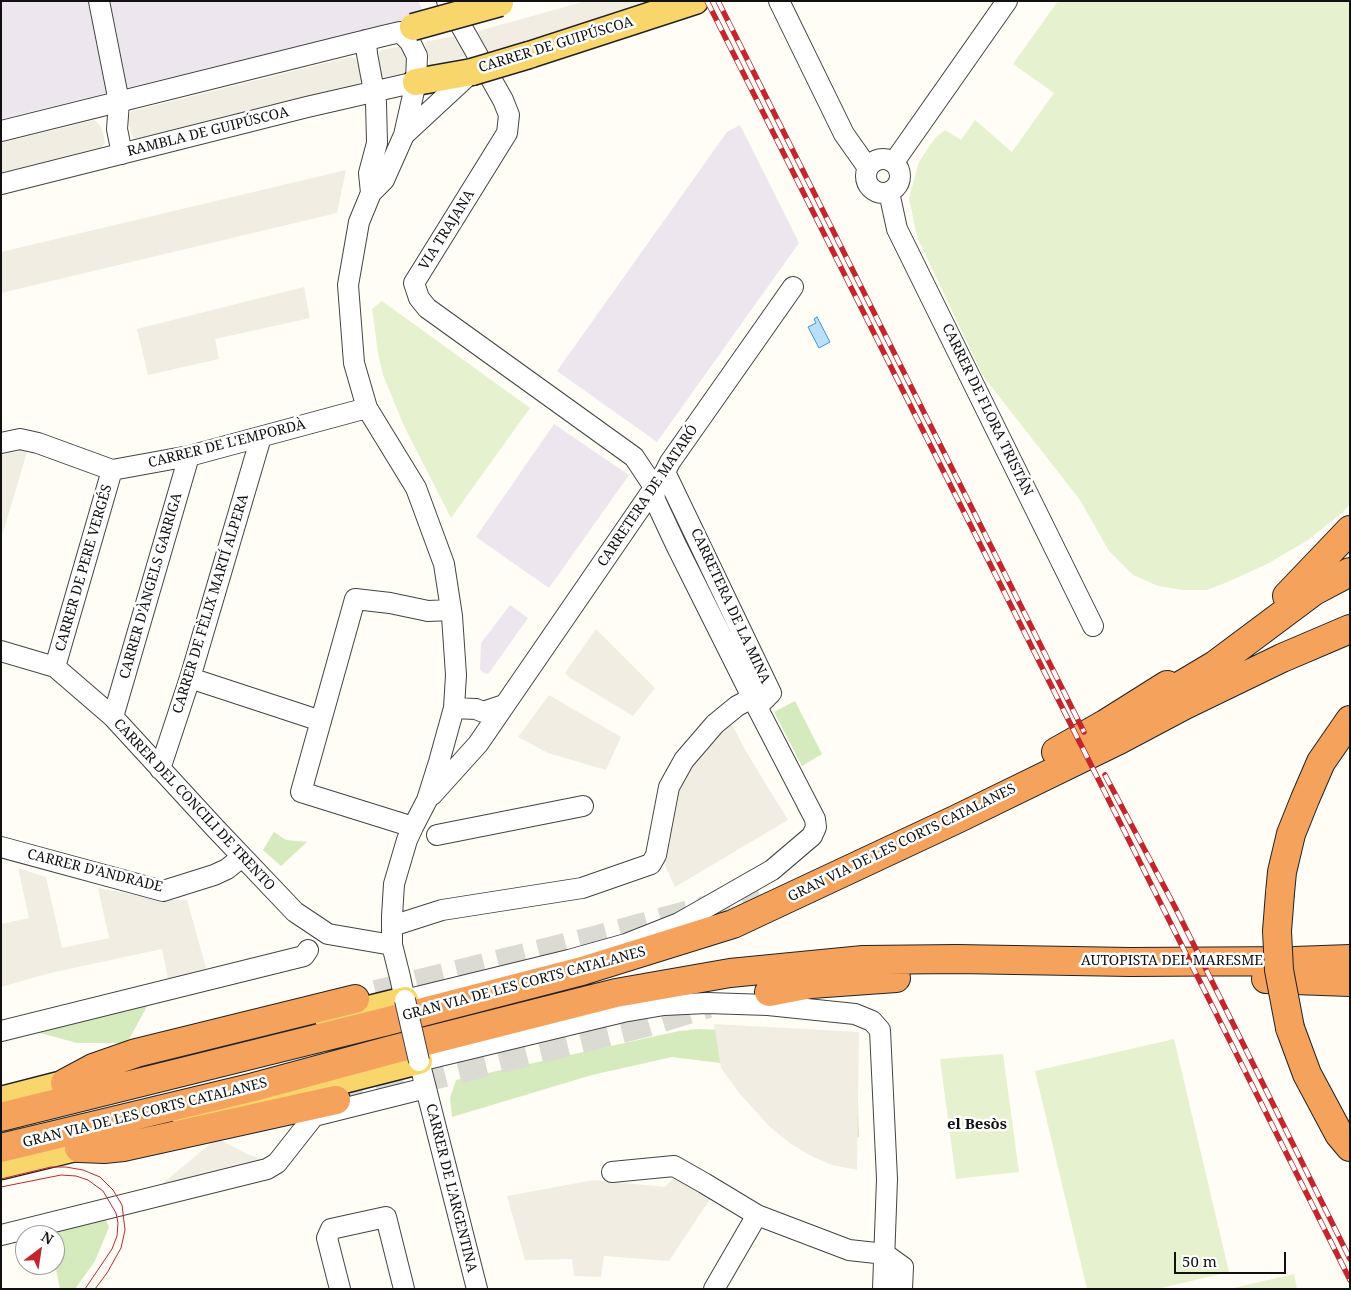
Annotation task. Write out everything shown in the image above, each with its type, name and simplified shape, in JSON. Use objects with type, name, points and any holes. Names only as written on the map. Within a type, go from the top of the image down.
[{"type":"highway","points":[[1005,784],[1021,771],[1105,724],[1156,692],[1206,660],[1256,624],[1281,602],[1350,530]]},
{"type":"highway","points":[[759,894],[855,855],[1050,762],[1215,665],[1314,591],[1350,572]]},
{"type":"highway","name":"GRAN VIA DE LES CORTS CATALANES","points":[[1,1117],[573,974],[733,924],[957,819],[1282,658],[1350,629]]},
{"type":"highway","points":[[1350,720],[1321,762],[1291,834],[1282,872],[1278,930],[1279,970],[1290,1028],[1307,1074],[1345,1140],[1350,1164]]},
{"type":"highway","points":[[957,819],[978,797]]},
{"type":"highway","points":[[1294,961],[1333,948],[1350,946]]},
{"type":"highway","name":"AUTOPISTA DEL MARESME","points":[[1004,968],[1086,961],[1294,961],[1350,959]]},
{"type":"highway","name":"GRAN VIA DE LES CORTS CATALANES","points":[[1,1148],[254,1087],[535,1013],[616,993],[672,982],[730,973],[863,960],[1004,968]]},
{"type":"highway","points":[[769,992],[811,984],[1004,968],[1113,975],[1350,982]]},
{"type":"highway","points":[[65,1083],[93,1068],[136,1053],[356,999]]},
{"type":"highway","points":[[79,1148],[104,1149],[123,1147],[336,1100]]},
{"type":"main road","points":[[407,30],[502,2]]},
{"type":"main road","name":"CARRER DE GUIPÚSCOA","points":[[416,82],[461,78],[686,4]]},
{"type":"main road","points":[[1,1100],[405,1000]]},
{"type":"main road","points":[[1,1166],[79,1148],[419,1061]]},
{"type":"street","points":[[99,1],[119,102],[117,129],[122,154]]},
{"type":"street","name":"VIA TRAJANA","points":[[448,1],[503,100],[509,115],[507,133],[414,283],[419,298],[427,308],[634,456],[660,479]]},
{"type":"street","points":[[779,1],[844,134],[868,168]]},
{"type":"street","points":[[894,162],[1007,1]]},
{"type":"street","points":[[1,131],[407,30],[410,42],[416,52],[416,82],[404,136],[384,180],[371,193],[359,222],[348,285],[354,363],[367,408],[416,488],[444,564],[451,610],[457,682],[452,716],[427,800]]},
{"type":"street","points":[[366,40],[376,102],[378,143],[369,173],[371,193]]},
{"type":"street","points":[[404,136],[461,78]]},
{"type":"street","name":"RAMBLA DE GUIPÚSCOA","points":[[1,184],[217,129],[416,82]]},
{"type":"street","points":[[886,159],[894,162],[899,170],[900,180],[896,187],[889,192],[879,193],[871,188],[866,177],[868,168],[878,160],[886,159]]},
{"type":"street","name":"CARRER DE FLORA TRISTÁN","points":[[889,192],[898,229],[1093,626]]},
{"type":"street","name":"CARRETERA DE MATARÓ","points":[[427,800],[481,739],[793,286]]},
{"type":"street","name":"CARRER DE L'EMPORDÀ","points":[[112,470],[190,456],[367,408]]},
{"type":"street","name":"CARRER DE FÈLIX MARTÍ ALPERA","points":[[160,769],[190,678],[261,437]]},
{"type":"street","points":[[1,443],[20,439],[38,443],[112,470]]},
{"type":"street","name":"CARRER D'ÀNGELS GARRIGA","points":[[113,717],[190,456]]},
{"type":"street","name":"CARRER DE PERE VERGÉS","points":[[55,667],[112,470]]},
{"type":"street","points":[[405,1000],[569,960],[626,944],[679,923],[765,874],[789,857],[812,836],[816,827],[815,818],[754,702],[655,500],[660,479]]},
{"type":"street","name":"CARRETERA DE LA MINA","points":[[660,479],[677,496],[771,693],[754,702]]},
{"type":"street","points":[[662,516],[677,496]]},
{"type":"street","points":[[412,826],[301,792],[355,599],[390,603],[428,611],[451,610]]},
{"type":"street","name":"CARRER DEL CONCILI DE TRENTO","points":[[1,651],[55,667],[113,717],[295,912],[328,934],[392,936]]},
{"type":"street","points":[[190,678],[321,721]]},
{"type":"street","points":[[392,936],[442,910],[582,888],[651,864],[656,855],[669,787],[684,760],[714,724],[737,706],[754,702]]},
{"type":"street","points":[[452,716],[476,709],[483,712],[504,706]]},
{"type":"street","points":[[452,716],[466,740],[481,739],[483,712]]},
{"type":"street","name":"CARRER DE L'ARGENTINA","points":[[427,800],[412,826],[394,884],[392,936],[419,1061],[477,1289]]},
{"type":"street","points":[[437,835],[583,806]]},
{"type":"street","name":"CARRER D'ANDRADE","points":[[1,847],[164,890],[214,875],[227,869],[242,857]]},
{"type":"street","points":[[1,1031],[304,956],[308,950]]},
{"type":"street","points":[[419,1061],[623,1012],[664,1005],[707,1002],[768,1005],[855,1014],[872,1021],[880,1030],[887,1179],[884,1289]]},
{"type":"street","points":[[1,1235],[267,1169],[277,1163],[314,1116],[426,1088]]},
{"type":"street","points":[[612,1172],[674,1166],[757,1215],[849,1250],[885,1254],[902,1267],[902,1289]]},
{"type":"street","points":[[714,1289],[757,1215]]},
{"type":"street","points":[[340,1289],[327,1238],[331,1229],[386,1217],[404,1289]]},
{"type":"shaded area","points":[[1,1],[418,1],[425,15],[1,119]]},
{"type":"shaded area","points":[[586,1],[647,1],[516,44],[430,66],[425,42],[475,32]]},
{"type":"shaded area","points":[[406,47],[410,72],[386,79],[381,75],[379,53],[382,50]]},
{"type":"shaded area","points":[[350,57],[355,58],[362,79],[357,86],[140,140],[132,135],[127,118],[132,111]]},
{"type":"shaded area","points":[[94,120],[100,125],[103,133],[105,143],[100,149],[1,173],[1,143]]},
{"type":"shaded area","points":[[740,125],[799,243],[657,442],[557,371],[727,132]]},
{"type":"shaded area","points":[[346,170],[337,213],[1,293],[1,252]]},
{"type":"shaded area","points":[[304,287],[310,318],[215,339],[219,359],[148,375],[137,329]]},
{"type":"shaded area","points":[[554,424],[629,475],[549,588],[476,537]]},
{"type":"shaded area","points":[[28,449],[1,539],[1,455]]},
{"type":"shaded area","points":[[510,605],[528,618],[489,673],[486,674],[480,669],[481,643]]},
{"type":"shaded area","points":[[596,629],[655,688],[633,716],[570,678],[565,673]]},
{"type":"shaded area","points":[[549,695],[621,737],[606,770],[548,753],[518,737]]},
{"type":"shaded area","points":[[730,721],[747,753],[788,820],[675,887],[661,857],[678,786],[700,749]]},
{"type":"shaded area","points":[[18,868],[46,877],[62,948],[109,938],[98,888],[163,900],[187,900],[208,975],[169,984],[162,949],[50,973],[1,987],[1,924],[29,918]]},
{"type":"shaded area","points":[[714,1024],[859,1032],[857,1170],[832,1165],[811,1156],[791,1144],[770,1127],[739,1093],[721,1068]]},
{"type":"shaded area","points":[[217,1138],[247,1154],[274,1163],[151,1193]]},
{"type":"shaded area","points":[[676,1175],[712,1196],[669,1261],[604,1256],[601,1277],[574,1276],[572,1259],[525,1260],[507,1196],[594,1180],[665,1187]]},
{"type":"green space","points":[[1058,1],[1350,1],[1350,504],[1343,512],[1308,540],[1269,563],[1207,590],[1183,590],[1158,586],[1133,575],[1109,551],[1080,500],[983,376],[917,237],[909,198],[919,162],[935,138],[945,130],[961,140],[975,120],[1012,152],[1054,93],[1013,64]]},
{"type":"green space","points":[[382,301],[530,408],[451,518],[404,426],[383,375],[372,309]]},
{"type":"green space","points":[[795,701],[822,754],[802,766],[774,712]]},
{"type":"green space","points":[[274,832],[286,840],[307,842],[281,866],[263,850]]},
{"type":"green space","points":[[151,999],[127,1043],[77,1043],[29,1030]]},
{"type":"green space","points":[[699,1029],[856,1036],[859,1137],[821,1148],[736,1065],[672,1057],[592,1075],[452,1117],[450,1098],[456,1080],[679,1031]]},
{"type":"green space","points":[[1174,1039],[1229,1272],[1157,1289],[1087,1289],[1035,1071]]},
{"type":"green space","points":[[1003,1054],[1019,1172],[956,1179],[940,1059]]},
{"type":"green space","points":[[105,1218],[109,1227],[95,1261],[75,1289],[60,1289],[57,1275],[65,1275],[65,1228]]},
{"type":"green space","points":[[1294,1274],[1297,1289],[1229,1289]]},
{"type":"water","points":[[817,317],[830,342],[819,348],[808,327],[816,323],[814,319]]},
{"type":"tunnel","points":[[376,994],[598,939],[723,905],[759,893]]},
{"type":"tunnel","points":[[336,1100],[646,1023],[708,1004]]},
{"type":"tram line","points":[[1,1179],[51,1167],[66,1167],[83,1170],[100,1177],[113,1190],[122,1205],[125,1230],[121,1248],[107,1273],[95,1289]]},
{"type":"tram line","points":[[1,1187],[61,1175],[76,1176],[88,1180],[103,1191],[116,1213],[118,1223],[117,1236],[112,1249],[85,1289]]},
{"type":"railway","points":[[707,1],[1350,1280]]},
{"type":"railway","points":[[718,1],[1084,732]]},
{"type":"railway","points":[[1105,775],[1175,907],[1350,1259]]},
{"type":"district","name":"el Besòs","points":[[977,1125]]}]
